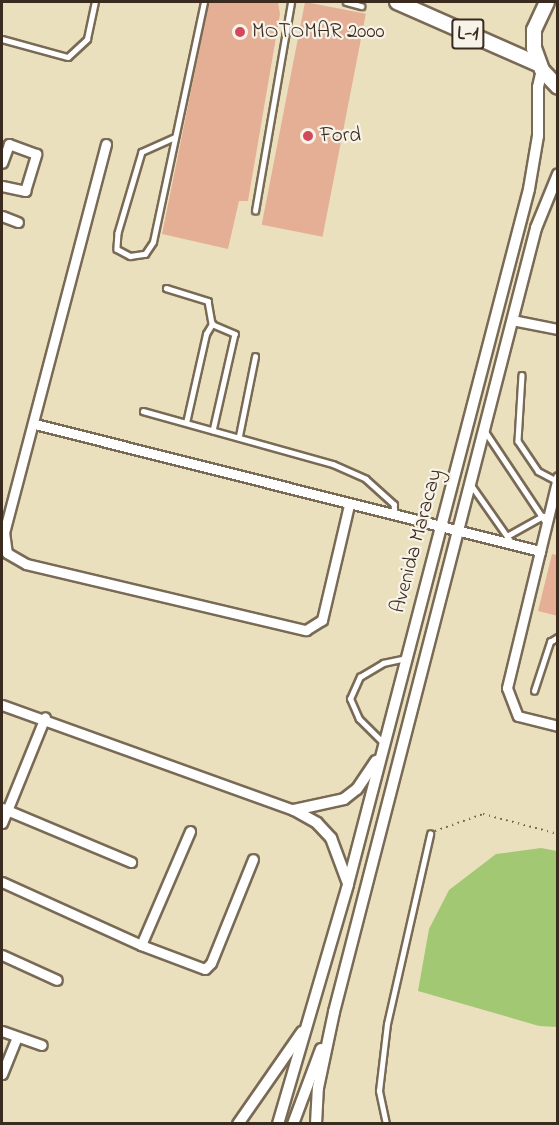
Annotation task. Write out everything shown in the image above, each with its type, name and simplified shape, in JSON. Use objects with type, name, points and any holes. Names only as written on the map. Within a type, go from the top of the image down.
[{"type":"main road","name":"L-1","points":[[397,2],[541,68],[558,87]]},
{"type":"main road","points":[[541,68],[534,30],[547,2]]},
{"type":"street","name":"Avenida Maracay","points":[[310,1019],[348,884],[529,189],[538,136],[538,87],[541,68]]},
{"type":"street","points":[[2,163],[9,144],[36,154],[26,191],[2,186]]},
{"type":"street","points":[[106,144],[35,424],[4,532],[7,553],[26,564],[306,630],[322,620],[349,505]]},
{"type":"street","name":"Avenida Maracay","points":[[334,1012],[461,530],[536,228],[558,174]]},
{"type":"street","points":[[2,216],[18,222]]},
{"type":"street","points":[[512,320],[558,329]]},
{"type":"street","points":[[35,424],[349,505],[509,540],[540,551]]},
{"type":"street","points":[[557,479],[545,520],[508,697],[518,716],[558,726]]},
{"type":"street","points":[[2,705],[45,717],[294,810],[317,823],[331,838],[348,884]]},
{"type":"street","points":[[2,822],[4,809],[45,717]]},
{"type":"street","points":[[294,810],[344,799],[357,789],[382,748]]},
{"type":"street","points":[[4,809],[131,862]]},
{"type":"street","points":[[141,945],[190,831]]},
{"type":"street","points":[[2,882],[141,945],[205,969],[211,963],[253,859]]},
{"type":"street","points":[[2,955],[57,980]]},
{"type":"street","points":[[293,1124],[334,1012]]},
{"type":"street","points":[[316,1124],[318,1088],[334,1012]]},
{"type":"street","points":[[238,1124],[276,1075],[310,1019]]},
{"type":"street","points":[[278,1124],[310,1019]]},
{"type":"street","points":[[2,1031],[42,1046]]},
{"type":"street","points":[[2,1074],[17,1037]]},
{"type":"lane","points":[[2,39],[68,57],[87,39],[95,2]]},
{"type":"lane","points":[[174,138],[142,152],[118,233],[117,249],[130,256],[150,249],[204,2]]},
{"type":"lane","points":[[255,212],[291,2]]},
{"type":"lane","points":[[346,2],[361,6]]},
{"type":"lane","points":[[166,288],[203,297],[208,301],[212,324],[206,334],[186,423]]},
{"type":"lane","points":[[212,324],[235,334],[213,431]]},
{"type":"lane","points":[[239,436],[255,357]]},
{"type":"lane","points":[[522,375],[518,441],[538,471],[557,479]]},
{"type":"lane","points":[[143,411],[333,464],[366,479],[394,504],[396,514]]},
{"type":"lane","points":[[472,486],[509,540],[545,520],[485,431]]},
{"type":"lane","points":[[534,691],[550,642],[558,637]]},
{"type":"lane","points":[[382,748],[359,718],[350,699],[360,677],[383,663],[406,658]]},
{"type":"lane","points":[[386,1124],[379,1091],[387,1024],[430,834]]},
{"type":"path","points":[[430,834],[483,814],[558,834]]},
{"type":"green space","points":[[541,848],[557,851],[557,1027],[539,1026],[418,991],[429,929],[449,890],[496,854]]},
{"type":"building","points":[[209,2],[278,2],[280,14],[248,201],[239,201],[228,249],[162,234]]},
{"type":"building","name":"Ford","points":[[305,2],[366,14],[323,237],[262,225]]},
{"type":"building","points":[[552,554],[558,555],[558,616],[538,611]]},
{"type":"place","name":"MOTOMAR 2000","points":[[240,32]]},
{"type":"place","name":"Ford","points":[[308,136]]}]
